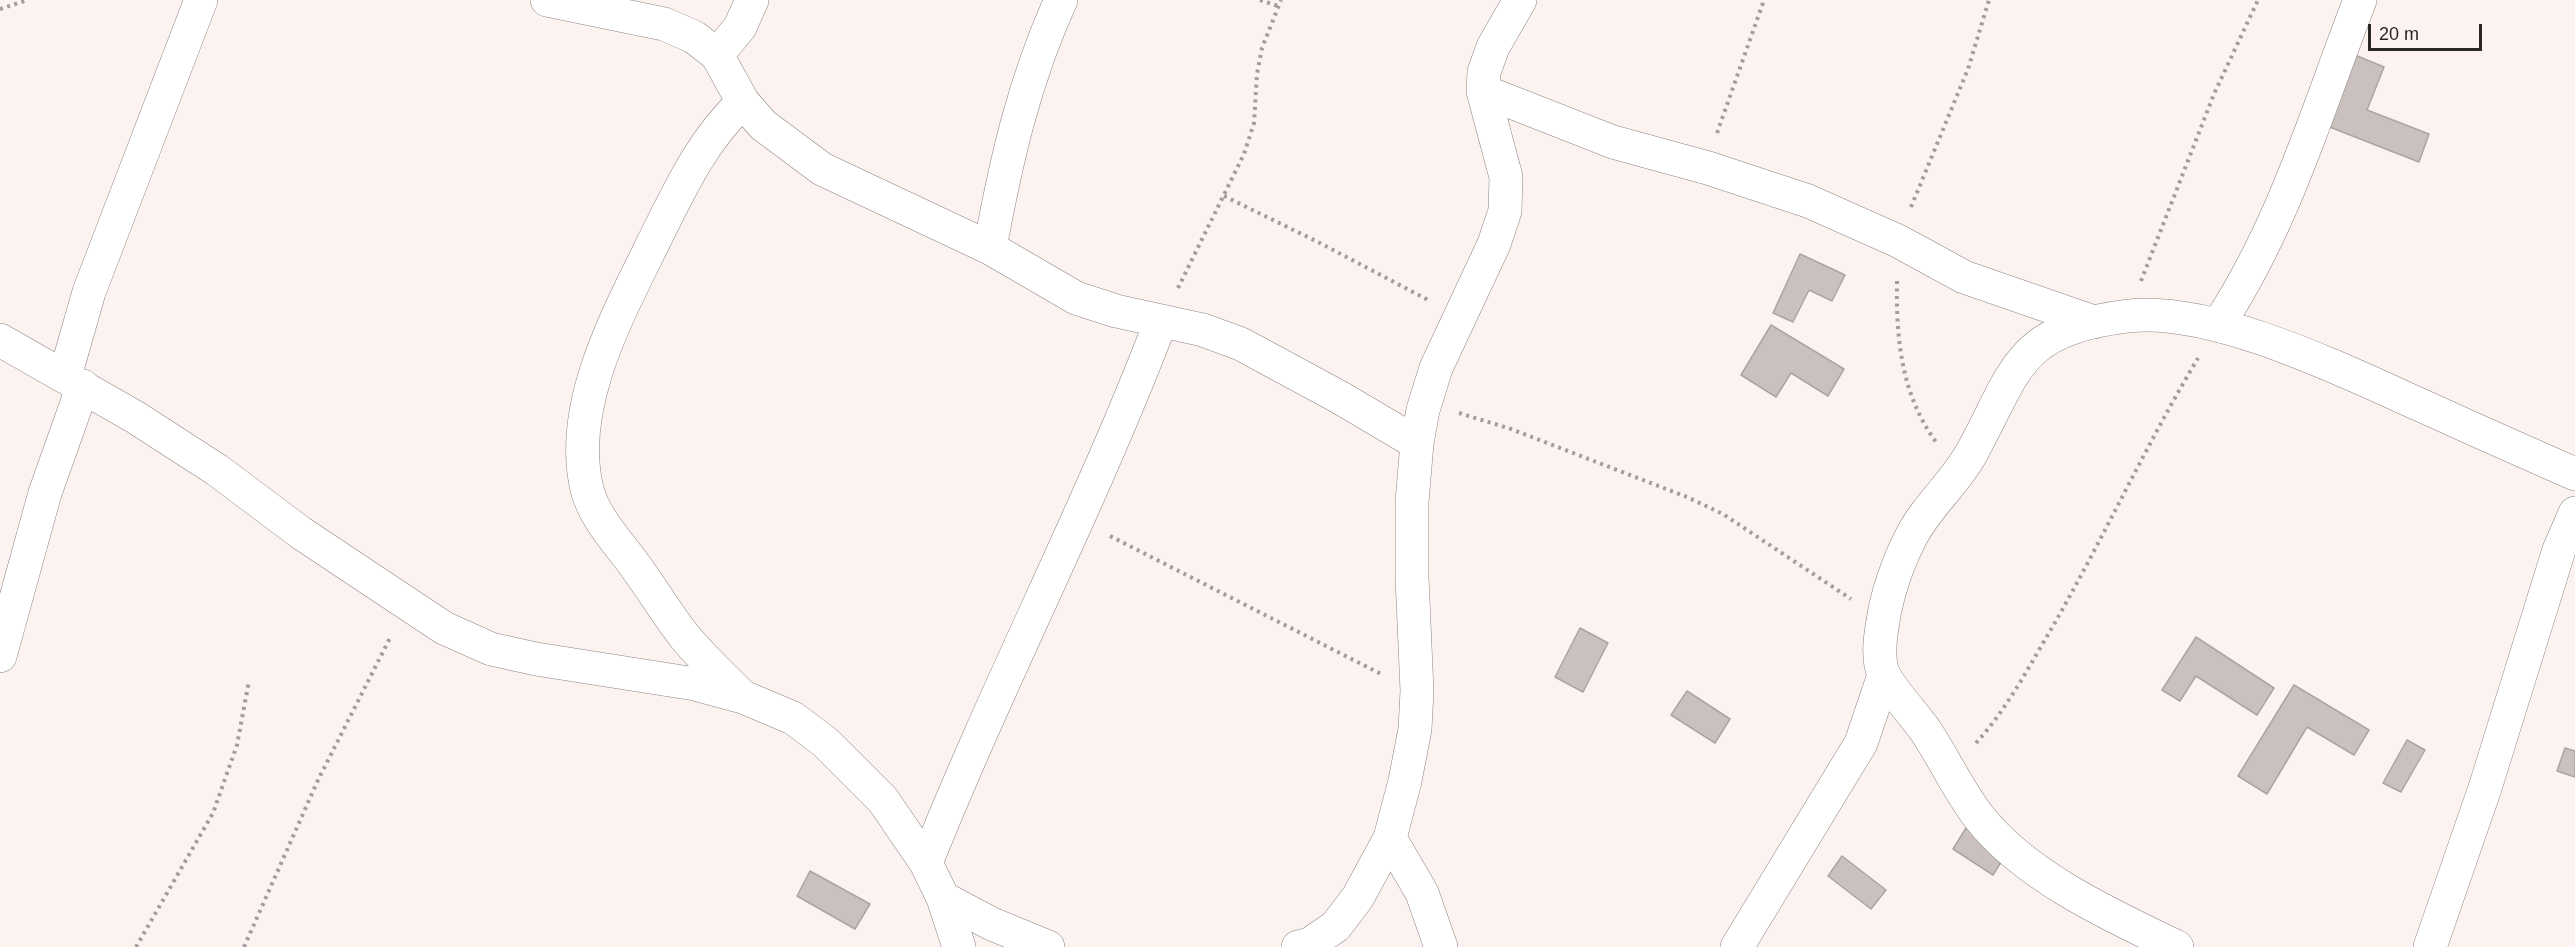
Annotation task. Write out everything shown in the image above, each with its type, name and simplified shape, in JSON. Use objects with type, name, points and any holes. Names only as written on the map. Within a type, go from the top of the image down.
[{"type":"street","points":[[0,656],[74,381],[89,292],[201,0]]},
{"type":"street","points":[[717,55],[740,27],[752,0]]},
{"type":"street","points":[[990,248],[1007,158],[1026,84],[1061,0]]},
{"type":"street","points":[[1298,947],[1310,944],[1336,926],[1358,897],[1390,838],[1407,770],[1417,691],[1412,577],[1412,502],[1417,443],[1423,410],[1436,368],[1494,244],[1505,211],[1506,177],[1483,91],[1484,72],[1493,47],[1520,0]]},
{"type":"street","points":[[2218,325],[2240,291],[2278,215],[2312,134],[2360,0]]},
{"type":"street","points":[[565,2],[664,24],[694,37],[717,55],[743,102],[763,124],[822,169],[990,248],[1076,298],[1116,311],[1203,330],[1240,344],[1330,392],[1417,443]]},
{"type":"street","points":[[1483,91],[1613,142],[1708,168],[1808,201],[1898,241],[1964,276],[2094,322]]},
{"type":"street","points":[[743,102],[726,118],[702,152],[678,193],[616,318],[597,369],[586,412],[584,460],[587,490],[600,519],[686,637],[743,697]]},
{"type":"street","points":[[2177,947],[2094,905],[2002,844],[1978,816],[1949,772],[1932,740],[1884,675],[1880,650],[1883,619],[1894,580],[1911,536],[1959,475],[1997,400],[2016,367],[2029,351],[2051,336],[2094,322],[2130,316],[2162,315],[2218,325],[2349,373],[2575,474]]},
{"type":"street","points":[[926,863],[990,711],[1079,521],[1127,411],[1161,321]]},
{"type":"street","points":[[0,340],[74,381],[217,470],[301,533],[444,628],[491,649],[536,659],[695,684],[743,697],[793,718],[825,742],[883,800],[926,863],[944,898],[959,947]]},
{"type":"street","points":[[2430,947],[2485,788],[2559,550],[2575,513]]},
{"type":"street","points":[[1737,947],[1861,742],[1884,675]]},
{"type":"street","points":[[1390,838],[1422,893],[1441,947]]},
{"type":"street","points":[[944,898],[992,924],[1048,947]]},
{"type":"path","points":[[0,9],[28,0]]},
{"type":"path","points":[[1260,0],[1278,6]]},
{"type":"path","points":[[1161,321],[1244,154],[1254,123],[1257,74],[1262,48],[1281,0]]},
{"type":"path","points":[[1708,168],[1733,81],[1764,0]]},
{"type":"path","points":[[1959,475],[1930,435],[1907,390],[1896,327],[1898,241],[1968,69],[1989,0]]},
{"type":"path","points":[[2130,316],[2147,264],[2214,94],[2258,0]]},
{"type":"path","points":[[1224,196],[1386,276],[1459,317]]},
{"type":"path","points":[[1949,772],[1985,732],[2040,648],[2113,519],[2169,407],[2218,325]]},
{"type":"path","points":[[1423,410],[1479,417],[1687,497],[1723,514],[1883,619]]},
{"type":"path","points":[[1079,521],[1199,580],[1344,657],[1417,691]]},
{"type":"path","points":[[244,947],[318,780],[407,603]]},
{"type":"path","points":[[136,947],[213,813],[237,745],[249,681]]},
{"type":"building","points":[[2355,55],[2384,67],[2367,110],[2429,134],[2419,162],[2327,126]]},
{"type":"building","points":[[1800,254],[1845,275],[1832,301],[1809,290],[1793,322],[1773,313]]},
{"type":"building","points":[[1771,325],[1844,369],[1828,396],[1791,373],[1776,397],[1741,375]]},
{"type":"building","points":[[1580,628],[1608,643],[1583,692],[1555,677]]},
{"type":"building","points":[[2196,637],[2274,688],[2257,715],[2196,676],[2180,701],[2162,690]]},
{"type":"building","points":[[2294,685],[2369,730],[2354,755],[2307,727],[2267,794],[2238,776]]},
{"type":"building","points":[[1687,691],[1730,719],[1715,743],[1671,715]]},
{"type":"building","points":[[2407,740],[2425,750],[2401,792],[2383,783]]},
{"type":"building","points":[[2565,748],[2575,751],[2575,777],[2557,771]]},
{"type":"building","points":[[1966,828],[2006,854],[1993,875],[1953,849]]},
{"type":"building","points":[[1842,856],[1886,890],[1871,909],[1828,876]]},
{"type":"building","points":[[810,871],[870,904],[855,929],[797,896]]}]
